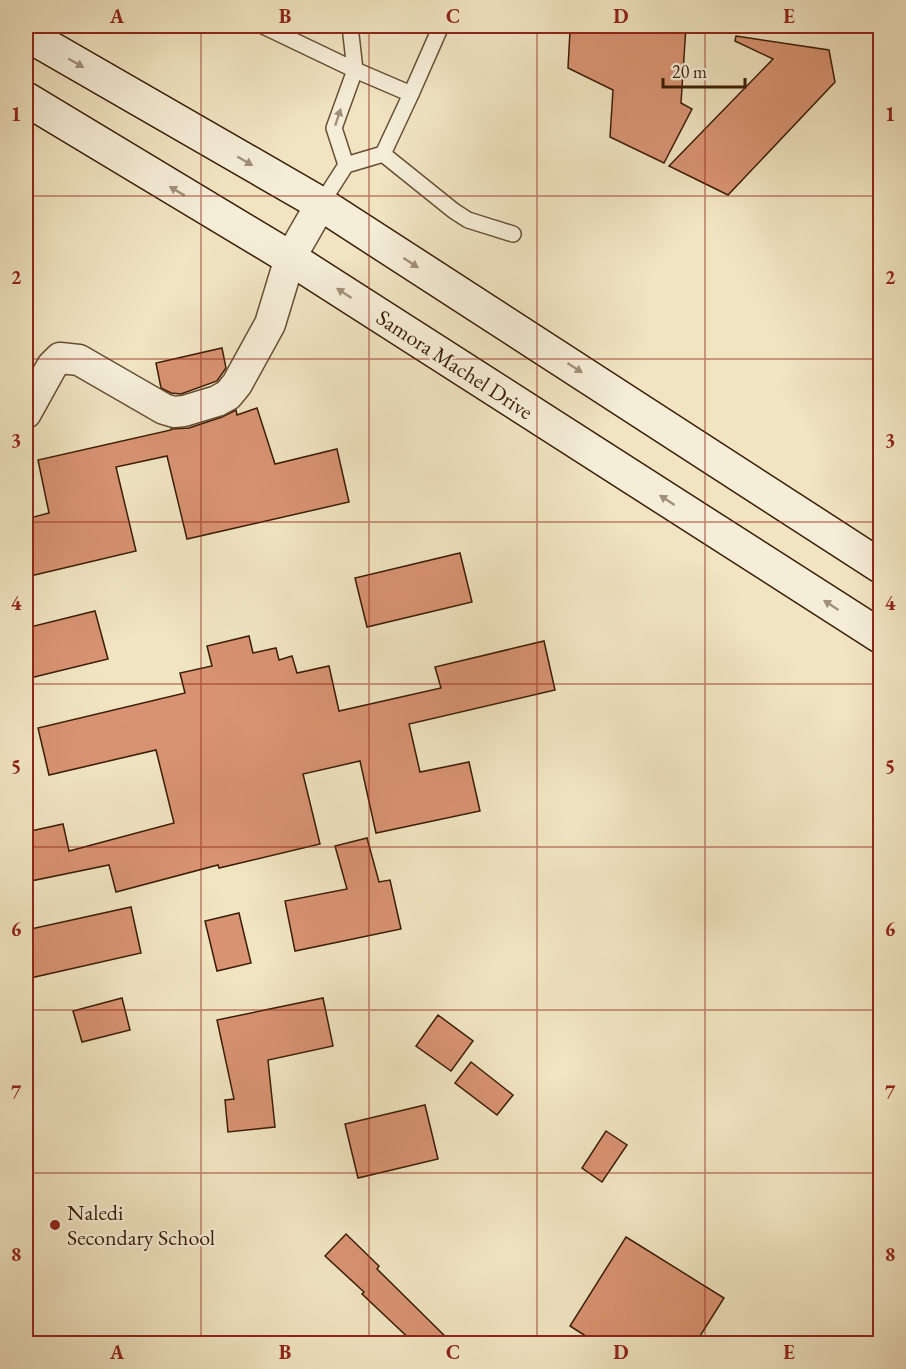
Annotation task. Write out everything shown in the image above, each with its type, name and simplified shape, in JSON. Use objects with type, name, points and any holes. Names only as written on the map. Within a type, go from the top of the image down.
[{"type":"main road","points":[[26,34],[321,204],[880,566]]},
{"type":"main road","name":"Samora Machel Drive","points":[[26,99],[290,258],[880,636]]},
{"type":"street","points":[[26,413],[52,366],[60,358],[79,360],[164,409],[174,412],[184,411],[228,395],[237,384],[270,324],[290,258],[321,204]]},
{"type":"lane","points":[[263,26],[411,94]]},
{"type":"lane","points":[[346,165],[334,128],[355,70],[350,26]]},
{"type":"lane","points":[[321,204],[346,165],[383,154],[441,26]]},
{"type":"lane","points":[[383,154],[454,212],[513,234]]},
{"type":"building","points":[[579,26],[686,26],[681,103],[692,109],[664,163],[610,137],[613,90],[568,68],[570,31]]},
{"type":"building","points":[[736,36],[829,50],[835,82],[728,195],[669,166],[773,59],[735,41]]},
{"type":"building","points":[[222,348],[226,368],[217,381],[181,394],[171,393],[161,388],[156,363]]},
{"type":"building","points":[[257,408],[275,464],[337,449],[349,502],[187,539],[167,456],[116,467],[136,551],[26,577],[26,519],[49,513],[38,460],[171,429],[189,428],[236,410],[237,415]]},
{"type":"building","points":[[460,553],[472,602],[367,627],[355,578]]},
{"type":"building","points":[[95,611],[108,659],[26,679],[26,628]]},
{"type":"building","points":[[249,636],[253,653],[276,648],[279,660],[292,656],[297,673],[329,666],[339,711],[441,688],[435,667],[544,641],[555,690],[409,724],[420,772],[469,762],[480,811],[376,833],[360,761],[303,774],[320,844],[219,868],[218,865],[116,892],[109,865],[26,882],[26,832],[63,824],[69,851],[174,823],[156,750],[49,775],[38,728],[185,693],[180,673],[212,666],[207,646]]},
{"type":"building","points":[[367,838],[379,882],[390,880],[401,929],[295,951],[285,901],[347,889],[335,846]]},
{"type":"building","points":[[131,907],[141,953],[26,979],[26,930]]},
{"type":"building","points":[[239,913],[251,963],[217,971],[205,921]]},
{"type":"building","points":[[122,998],[130,1030],[82,1042],[73,1011]]},
{"type":"building","points":[[323,998],[333,1046],[268,1060],[275,1127],[228,1132],[225,1100],[234,1099],[217,1020]]},
{"type":"building","points":[[438,1015],[473,1041],[451,1071],[416,1046]]},
{"type":"building","points":[[471,1062],[513,1095],[497,1115],[455,1083]]},
{"type":"building","points":[[425,1105],[438,1159],[358,1178],[345,1124]]},
{"type":"building","points":[[606,1131],[627,1145],[602,1182],[582,1168]]},
{"type":"building","points":[[346,1234],[379,1266],[377,1269],[453,1344],[415,1344],[325,1256]]},
{"type":"building","points":[[626,1237],[724,1298],[695,1344],[598,1344],[570,1326]]},
{"type":"place","name":"Naledi Secondary School","points":[[55,1225]]}]
